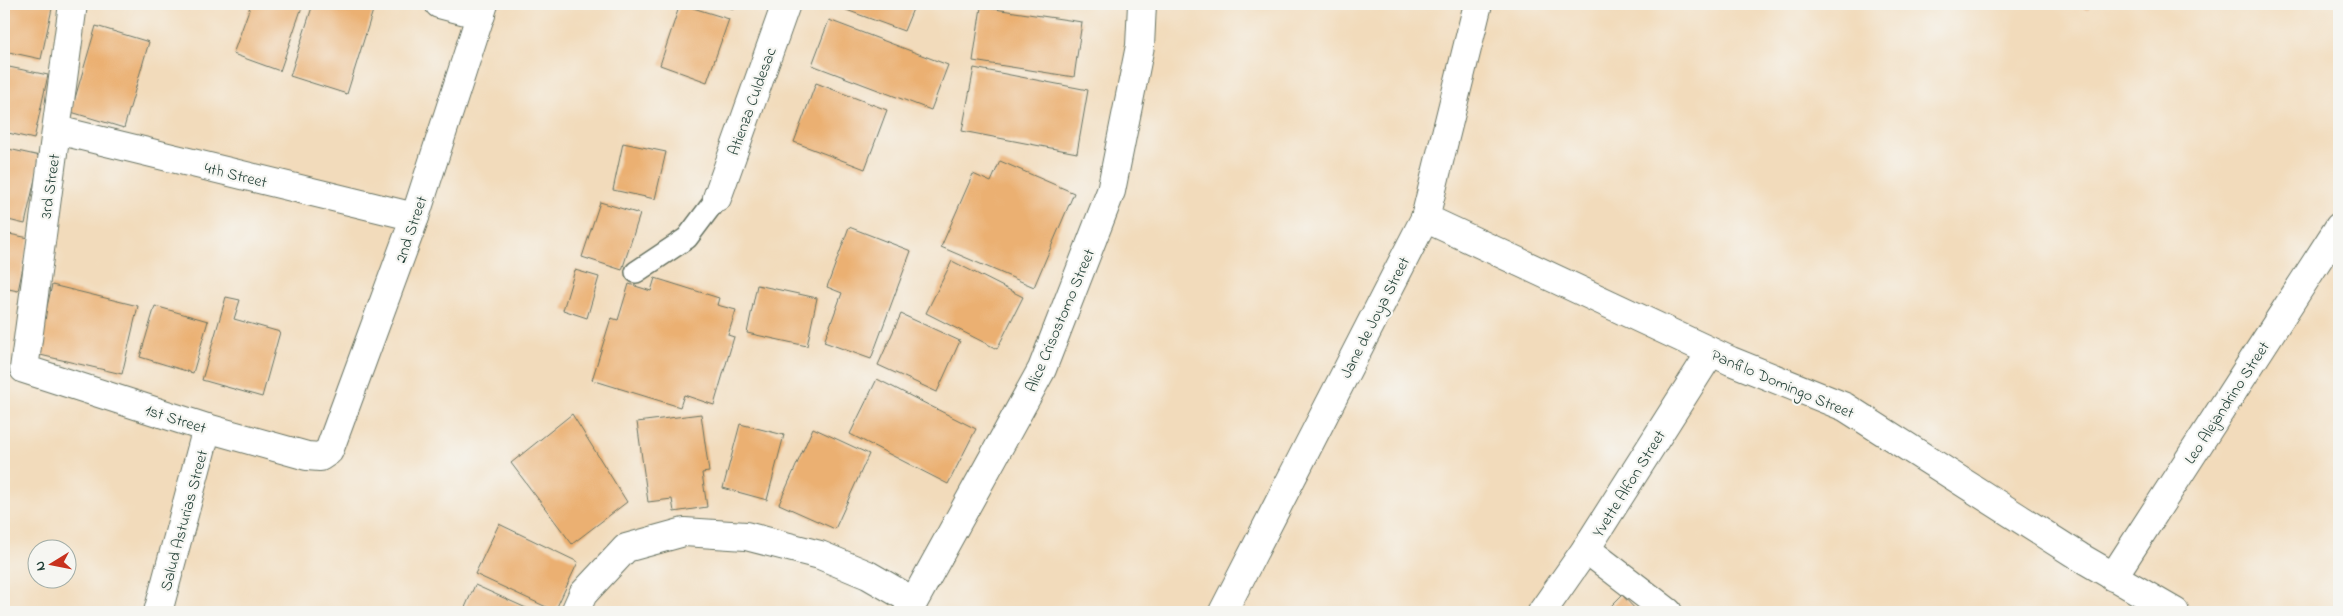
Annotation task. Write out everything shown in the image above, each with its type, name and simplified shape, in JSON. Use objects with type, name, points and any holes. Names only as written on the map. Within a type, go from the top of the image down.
[{"type":"street","name":"3rd Street","points":[[24,369],[73,4]]},
{"type":"street","points":[[439,4],[483,9]]},
{"type":"street","name":"Atienza Culdesac","points":[[717,198],[786,4]]},
{"type":"street","name":"Alice Crisostomo Street","points":[[910,607],[1042,369],[1111,191],[1140,46],[1142,4]]},
{"type":"street","name":"Jane de Joya Street","points":[[1223,612],[1425,218],[1478,4]]},
{"type":"street","name":"2nd Street","points":[[329,451],[416,217],[483,9]]},
{"type":"street","name":"4th Street","points":[[56,130],[416,217]]},
{"type":"street","name":"Panfilo Domingo Street","points":[[1425,218],[1711,352],[1845,407],[2113,576],[2175,612]]},
{"type":"street","name":"Leo Alejandrino Street","points":[[2113,576],[2339,227]]},
{"type":"street","name":"Yvette Alfon Street","points":[[1542,612],[1586,549],[1711,352]]},
{"type":"street","name":"1st Street","points":[[24,369],[207,428],[307,456],[320,457],[329,451]]},
{"type":"street","name":"Salud Asturias Street","points":[[158,612],[207,428]]},
{"type":"street","points":[[575,612],[583,594],[626,548],[684,532],[746,536],[820,555],[868,575],[910,607]]},
{"type":"street","points":[[1586,549],[1668,612]]},
{"type":"lane","points":[[636,272],[687,238],[717,198]]},
{"type":"building","points":[[4,4],[53,4],[41,59],[4,51]]},
{"type":"building","points":[[251,4],[303,4],[280,71],[233,54]]},
{"type":"building","points":[[313,4],[375,4],[347,94],[290,76]]},
{"type":"building","points":[[680,4],[729,19],[707,82],[660,65]]},
{"type":"building","points":[[719,4],[736,4],[734,9]]},
{"type":"building","points":[[830,4],[915,4],[904,31]]},
{"type":"building","points":[[2071,4],[2090,4],[2088,10]]},
{"type":"building","points":[[981,7],[1082,22],[1074,77],[973,61]]},
{"type":"building","points":[[829,20],[948,65],[931,110],[812,65]]},
{"type":"building","points":[[96,26],[149,42],[124,128],[71,112]]},
{"type":"building","points":[[4,66],[48,75],[34,139],[4,132]]},
{"type":"building","points":[[974,68],[1088,90],[1077,153],[962,131]]},
{"type":"building","points":[[816,83],[887,110],[865,169],[794,142]]},
{"type":"building","points":[[623,143],[666,152],[655,199],[613,190]]},
{"type":"building","points":[[4,148],[40,156],[25,224],[4,219]]},
{"type":"building","points":[[1000,161],[1074,193],[1034,287],[941,247],[973,174],[991,182]]},
{"type":"building","points":[[600,202],[640,214],[622,270],[582,257]]},
{"type":"building","points":[[849,227],[911,251],[871,359],[824,342],[842,293],[827,287]]},
{"type":"building","points":[[4,233],[29,238],[18,291],[4,288]]},
{"type":"building","points":[[952,261],[1023,297],[997,349],[926,313]]},
{"type":"building","points":[[575,270],[599,277],[587,318],[563,310]]},
{"type":"building","points":[[655,278],[719,298],[717,305],[736,310],[728,335],[734,337],[714,405],[684,395],[680,407],[592,380],[611,318],[618,320],[629,284],[651,291]]},
{"type":"building","points":[[52,285],[138,306],[122,374],[36,354]]},
{"type":"building","points":[[757,285],[817,298],[807,346],[747,333]]},
{"type":"building","points":[[226,297],[240,300],[234,319],[280,332],[262,397],[202,380]]},
{"type":"building","points":[[155,306],[208,321],[193,373],[140,357]]},
{"type":"building","points":[[901,314],[960,341],[937,392],[878,365]]},
{"type":"building","points":[[877,379],[976,429],[948,484],[850,434]]},
{"type":"building","points":[[572,414],[627,502],[572,544],[511,463]]},
{"type":"building","points":[[701,414],[709,472],[702,473],[707,507],[674,512],[672,499],[648,502],[637,422]]},
{"type":"building","points":[[740,424],[784,435],[767,500],[723,488]]},
{"type":"building","points":[[813,428],[869,454],[835,529],[779,504]]},
{"type":"building","points":[[499,524],[578,562],[555,611],[475,574]]},
{"type":"building","points":[[475,585],[535,612],[463,612]]},
{"type":"building","points":[[1622,595],[1638,612],[1605,612]]}]
